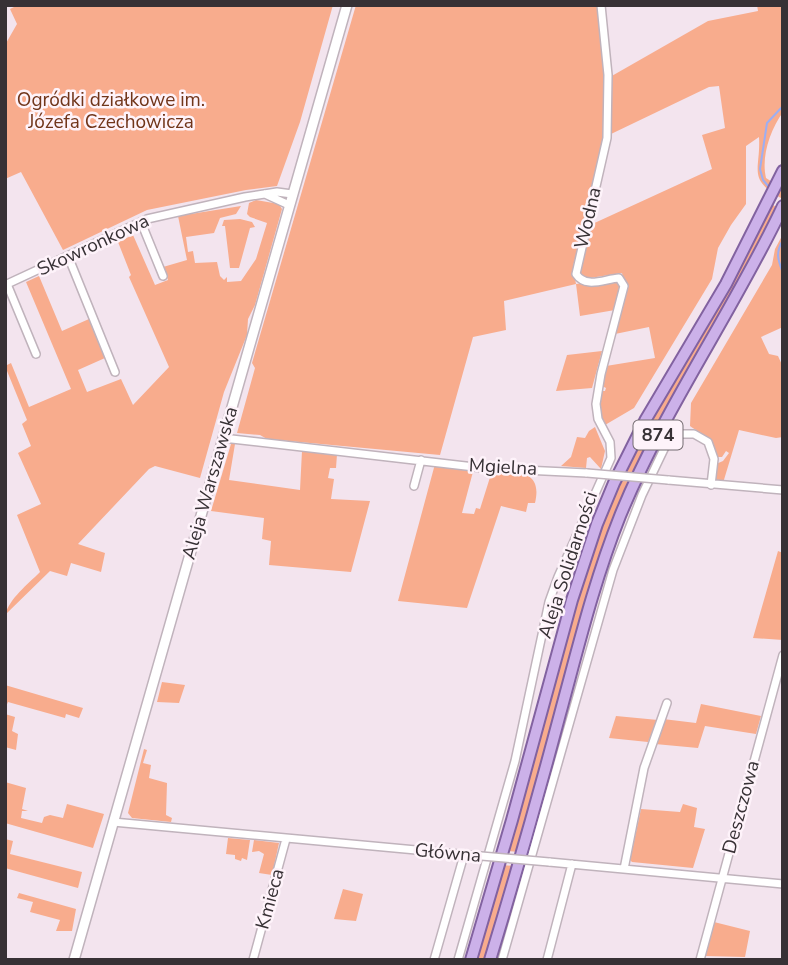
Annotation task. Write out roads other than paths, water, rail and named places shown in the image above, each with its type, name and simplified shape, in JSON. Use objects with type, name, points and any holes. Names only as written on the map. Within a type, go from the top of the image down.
[{"type":"main road","name":"Aleja Solidarności","points":[[471,960],[580,574],[597,524],[646,419],[726,284],[783,171]]},
{"type":"main road","name":"Aleja Solidarności","points":[[490,960],[589,608],[616,526],[650,450],[749,273],[783,206]]},
{"type":"street","name":"Aleja Warszawska","points":[[74,960],[347,5]]},
{"type":"street","name":"Wodna","points":[[458,960],[515,761],[549,602],[611,458],[610,442],[596,414],[596,404],[624,286],[622,280],[616,278],[584,282],[576,274],[607,138],[608,75],[601,5]]},
{"type":"street","name":"Skowronkowa","points":[[6,285],[141,222],[162,215],[264,194],[292,194]]},
{"type":"street","points":[[264,194],[289,205]]},
{"type":"street","points":[[141,222],[163,276]]},
{"type":"street","points":[[68,256],[115,372]]},
{"type":"street","points":[[6,285],[36,354]]},
{"type":"street","points":[[502,960],[612,570],[642,495],[665,447],[673,438],[688,433],[708,442],[714,459],[711,485]]},
{"type":"street","name":"Mgielna","points":[[223,438],[483,468],[587,473],[783,490]]},
{"type":"street","points":[[414,486],[421,460]]},
{"type":"street","name":"Deszczowa","points":[[700,960],[783,655]]},
{"type":"street","points":[[625,869],[644,768],[667,703]]},
{"type":"street","name":"Główna","points":[[113,822],[783,884]]},
{"type":"street","name":"Kmieca","points":[[253,960],[286,839]]},
{"type":"street","points":[[434,960],[467,855]]},
{"type":"street","points":[[547,960],[572,864]]},
{"type":"waterway","points":[[769,187],[763,180],[760,169],[767,123],[783,106]]},
{"type":"waterway","points":[[783,240],[778,256],[783,273]]},
{"type":"park label","name":"Ogródki działkowe im. Józefa Czechowicza","points":[[111,111]]}]
